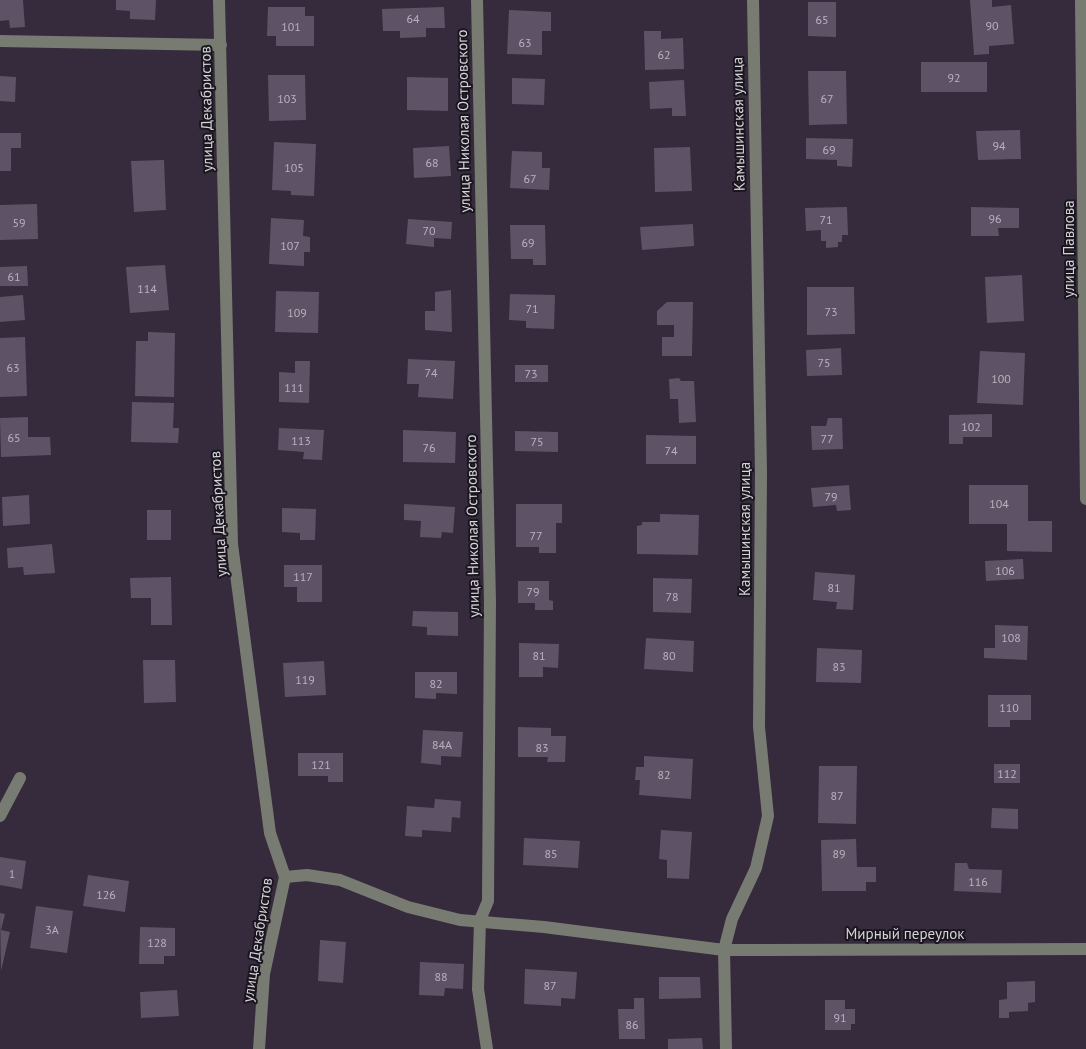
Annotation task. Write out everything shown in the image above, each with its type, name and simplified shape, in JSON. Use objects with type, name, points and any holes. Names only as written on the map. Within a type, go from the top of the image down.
[{"type":"street","name":"улица Декабристов","points":[[220,0],[232,544],[270,833],[285,877],[264,974],[259,1049]]},
{"type":"street","name":"улица Николая Островского","points":[[477,0],[490,602],[488,901],[480,920],[478,989],[487,1049]]},
{"type":"street","name":"Камышинская улица","points":[[726,1049],[724,950],[732,919],[756,868],[768,816],[759,727],[761,472],[753,0]]},
{"type":"street","name":"улица Павлова","points":[[1082,0],[1086,499]]},
{"type":"street","points":[[0,41],[221,45]]},
{"type":"street","points":[[0,816],[20,778]]},
{"type":"street","name":"Мирный переулок","points":[[285,877],[307,875],[340,880],[408,907],[446,917],[724,950],[1086,949]]},
{"type":"building","points":[[0,0],[23,0],[25,27],[10,28],[9,20],[0,21]]},
{"type":"building","points":[[116,0],[156,0],[155,20],[130,19],[130,11],[116,10]]},
{"type":"building","points":[[970,0],[992,0],[992,7],[1011,5],[1014,44],[989,46],[989,54],[974,55]]},
{"type":"building","points":[[808,2],[836,2],[836,37],[808,36]]},
{"type":"building","points":[[268,7],[305,7],[305,16],[314,16],[314,46],[276,46],[276,36],[267,36]]},
{"type":"building","points":[[444,7],[445,28],[426,28],[426,37],[400,38],[400,31],[383,31],[382,9]]},
{"type":"building","points":[[509,10],[551,12],[551,31],[542,31],[542,55],[507,54]]},
{"type":"building","points":[[644,31],[661,31],[661,39],[683,38],[684,69],[645,70]]},
{"type":"building","points":[[921,62],[987,62],[987,92],[921,92]]},
{"type":"building","points":[[808,71],[846,71],[847,124],[809,125]]},
{"type":"building","points":[[268,75],[305,75],[306,120],[269,121]]},
{"type":"building","points":[[0,76],[16,77],[15,102],[0,101]]},
{"type":"building","points":[[407,77],[448,78],[448,111],[407,110]]},
{"type":"building","points":[[512,78],[545,79],[544,105],[512,104]]},
{"type":"building","points":[[684,80],[686,116],[672,116],[672,108],[650,109],[649,82]]},
{"type":"building","points":[[1020,130],[1021,159],[978,160],[976,131]]},
{"type":"building","points":[[0,133],[21,133],[21,148],[11,148],[11,171],[0,171]]},
{"type":"building","points":[[806,138],[853,139],[852,167],[837,166],[837,160],[806,159]]},
{"type":"building","points":[[274,142],[316,144],[314,196],[291,195],[291,191],[272,190]]},
{"type":"building","points":[[449,146],[451,176],[414,178],[413,148]]},
{"type":"building","points":[[690,147],[692,191],[655,192],[654,148]]},
{"type":"building","points":[[512,151],[542,152],[542,168],[550,168],[549,190],[510,188]]},
{"type":"building","points":[[164,160],[166,210],[134,212],[131,161]]},
{"type":"building","points":[[37,204],[38,239],[0,240],[0,205]]},
{"type":"building","points":[[847,207],[848,235],[842,235],[842,242],[838,242],[838,247],[826,248],[826,241],[821,241],[821,230],[806,231],[805,208]]},
{"type":"building","points":[[971,207],[1019,208],[1019,228],[998,228],[999,236],[971,236]]},
{"type":"building","points":[[271,218],[304,220],[303,236],[310,237],[310,252],[304,252],[304,266],[269,264]]},
{"type":"building","points":[[408,219],[452,222],[451,239],[434,238],[434,247],[406,244]]},
{"type":"building","points":[[693,224],[694,246],[642,250],[640,227]]},
{"type":"building","points":[[510,225],[545,225],[546,265],[533,265],[533,259],[511,259]]},
{"type":"building","points":[[165,265],[169,310],[130,313],[126,267]]},
{"type":"building","points":[[27,266],[28,286],[0,286],[0,267]]},
{"type":"building","points":[[1022,275],[1024,321],[987,323],[985,277]]},
{"type":"building","points":[[807,287],[854,287],[855,334],[807,335]]},
{"type":"building","points":[[451,290],[452,332],[425,330],[425,311],[435,311],[435,292]]},
{"type":"building","points":[[276,291],[319,292],[318,333],[275,332]]},
{"type":"building","points":[[510,294],[555,295],[554,329],[526,328],[526,321],[509,320]]},
{"type":"building","points":[[23,295],[25,320],[0,322],[0,297]]},
{"type":"building","points":[[667,302],[693,302],[692,356],[662,356],[662,337],[674,337],[674,325],[657,325],[657,311]]},
{"type":"building","points":[[148,332],[175,333],[174,397],[135,396],[136,341],[148,341]]},
{"type":"building","points":[[25,337],[27,396],[0,397],[0,338]]},
{"type":"building","points":[[841,348],[842,375],[807,376],[806,350]]},
{"type":"building","points":[[980,351],[1025,353],[1023,405],[977,403]]},
{"type":"building","points":[[408,359],[455,361],[453,399],[418,397],[419,384],[407,384]]},
{"type":"building","points":[[295,361],[310,361],[309,403],[279,402],[279,372],[295,373]]},
{"type":"building","points":[[515,365],[548,365],[548,382],[515,382]]},
{"type":"building","points":[[679,378],[681,381],[694,381],[696,422],[679,423],[678,399],[670,399],[669,379]]},
{"type":"building","points":[[132,402],[174,403],[173,428],[179,428],[178,443],[131,442]]},
{"type":"building","points":[[992,414],[992,437],[963,437],[963,444],[949,444],[949,415]]},
{"type":"building","points":[[28,417],[28,437],[50,437],[51,455],[1,457],[0,418]]},
{"type":"building","points":[[828,418],[842,418],[843,449],[812,450],[811,426],[826,426]]},
{"type":"building","points":[[279,428],[324,430],[322,460],[303,459],[304,452],[278,450]]},
{"type":"building","points":[[403,430],[456,432],[455,463],[403,462]]},
{"type":"building","points":[[515,431],[558,432],[558,452],[515,451]]},
{"type":"building","points":[[646,435],[696,436],[696,464],[646,464]]},
{"type":"building","points":[[849,485],[851,510],[837,511],[836,505],[813,507],[811,488]]},
{"type":"building","points":[[969,485],[1028,485],[1028,521],[1052,521],[1052,552],[1007,551],[1007,524],[969,524]]},
{"type":"building","points":[[29,495],[30,524],[3,526],[2,497]]},
{"type":"building","points":[[404,504],[455,507],[453,533],[442,532],[441,538],[420,537],[421,521],[404,520]]},
{"type":"building","points":[[516,504],[562,504],[562,523],[556,523],[556,553],[539,553],[539,547],[516,547]]},
{"type":"building","points":[[282,508],[316,509],[315,540],[300,540],[300,533],[282,532]]},
{"type":"building","points":[[147,510],[171,510],[171,540],[147,540]]},
{"type":"building","points":[[660,514],[699,515],[698,555],[637,554],[637,526],[642,525],[642,522],[660,522]]},
{"type":"building","points":[[52,544],[55,573],[24,575],[23,567],[8,568],[7,548]]},
{"type":"building","points":[[1023,559],[1024,579],[986,581],[985,561]]},
{"type":"building","points":[[284,565],[322,565],[322,602],[297,602],[297,587],[284,587]]},
{"type":"building","points":[[815,572],[855,575],[853,610],[836,609],[837,602],[813,600]]},
{"type":"building","points":[[171,577],[172,625],[151,625],[151,598],[131,598],[130,578]]},
{"type":"building","points":[[653,578],[692,579],[691,613],[653,612]]},
{"type":"building","points":[[518,581],[549,581],[549,600],[553,601],[553,610],[535,610],[535,603],[518,603]]},
{"type":"building","points":[[413,611],[458,612],[458,636],[427,635],[427,627],[412,626]]},
{"type":"building","points":[[995,625],[1028,626],[1027,660],[984,658],[984,648],[995,648]]},
{"type":"building","points":[[646,638],[694,641],[693,672],[644,669]]},
{"type":"building","points":[[519,643],[559,644],[558,668],[543,667],[543,677],[519,677]]},
{"type":"building","points":[[817,648],[862,650],[861,683],[816,682]]},
{"type":"building","points":[[143,660],[175,660],[176,702],[144,703]]},
{"type":"building","points":[[324,661],[326,695],[285,697],[283,663]]},
{"type":"building","points":[[415,672],[457,672],[457,694],[436,693],[436,699],[415,698]]},
{"type":"building","points":[[988,695],[1031,695],[1031,720],[1010,720],[1010,727],[988,727]]},
{"type":"building","points":[[518,727],[551,728],[551,736],[566,736],[565,762],[547,762],[548,757],[518,757]]},
{"type":"building","points":[[423,730],[463,732],[461,757],[441,756],[441,765],[421,763]]},
{"type":"building","points":[[298,753],[343,753],[343,782],[328,782],[328,776],[298,776]]},
{"type":"building","points":[[644,756],[693,759],[691,799],[639,795],[640,780],[635,780],[636,767],[644,767]]},
{"type":"building","points":[[994,764],[1020,764],[1020,783],[994,783]]},
{"type":"building","points":[[819,766],[857,766],[856,824],[818,823]]},
{"type":"building","points":[[435,799],[461,801],[460,818],[452,817],[451,832],[422,830],[422,837],[405,836],[407,806],[434,808]]},
{"type":"building","points":[[992,808],[1018,809],[1018,829],[991,828]]},
{"type":"building","points":[[661,830],[692,832],[689,879],[667,878],[667,860],[659,859]]},
{"type":"building","points":[[524,838],[580,841],[578,868],[523,865]]},
{"type":"building","points":[[856,839],[857,867],[876,867],[876,882],[866,882],[866,891],[822,891],[821,840]]},
{"type":"building","points":[[0,857],[26,861],[22,889],[0,885]]},
{"type":"building","points":[[955,863],[967,863],[969,869],[1002,870],[1001,893],[954,891]]},
{"type":"building","points":[[88,875],[129,881],[125,912],[83,906]]},
{"type":"building","points":[[36,906],[73,911],[67,953],[30,948]]},
{"type":"building","points":[[0,913],[5,914],[1,930],[10,932],[1,971]]},
{"type":"building","points":[[140,927],[175,928],[175,956],[164,956],[164,964],[139,964]]},
{"type":"building","points":[[320,940],[346,942],[343,983],[318,981]]},
{"type":"building","points":[[420,962],[464,964],[463,989],[445,988],[444,996],[419,995]]},
{"type":"building","points":[[525,969],[577,972],[575,999],[561,998],[561,1006],[524,1004]]},
{"type":"building","points":[[659,977],[700,977],[701,998],[659,999]]},
{"type":"building","points":[[1035,981],[1035,1002],[1028,1003],[1028,1011],[1009,1012],[1009,1018],[999,1018],[999,1000],[1007,999],[1007,982]]},
{"type":"building","points":[[177,990],[179,1016],[141,1018],[140,992]]},
{"type":"building","points":[[634,998],[644,998],[645,1039],[619,1039],[618,1009],[634,1009]]},
{"type":"building","points":[[825,1000],[845,1000],[845,1009],[855,1009],[855,1024],[851,1024],[851,1030],[825,1030]]},
{"type":"building","points":[[702,1038],[703,1049],[668,1049],[668,1039]]}]
